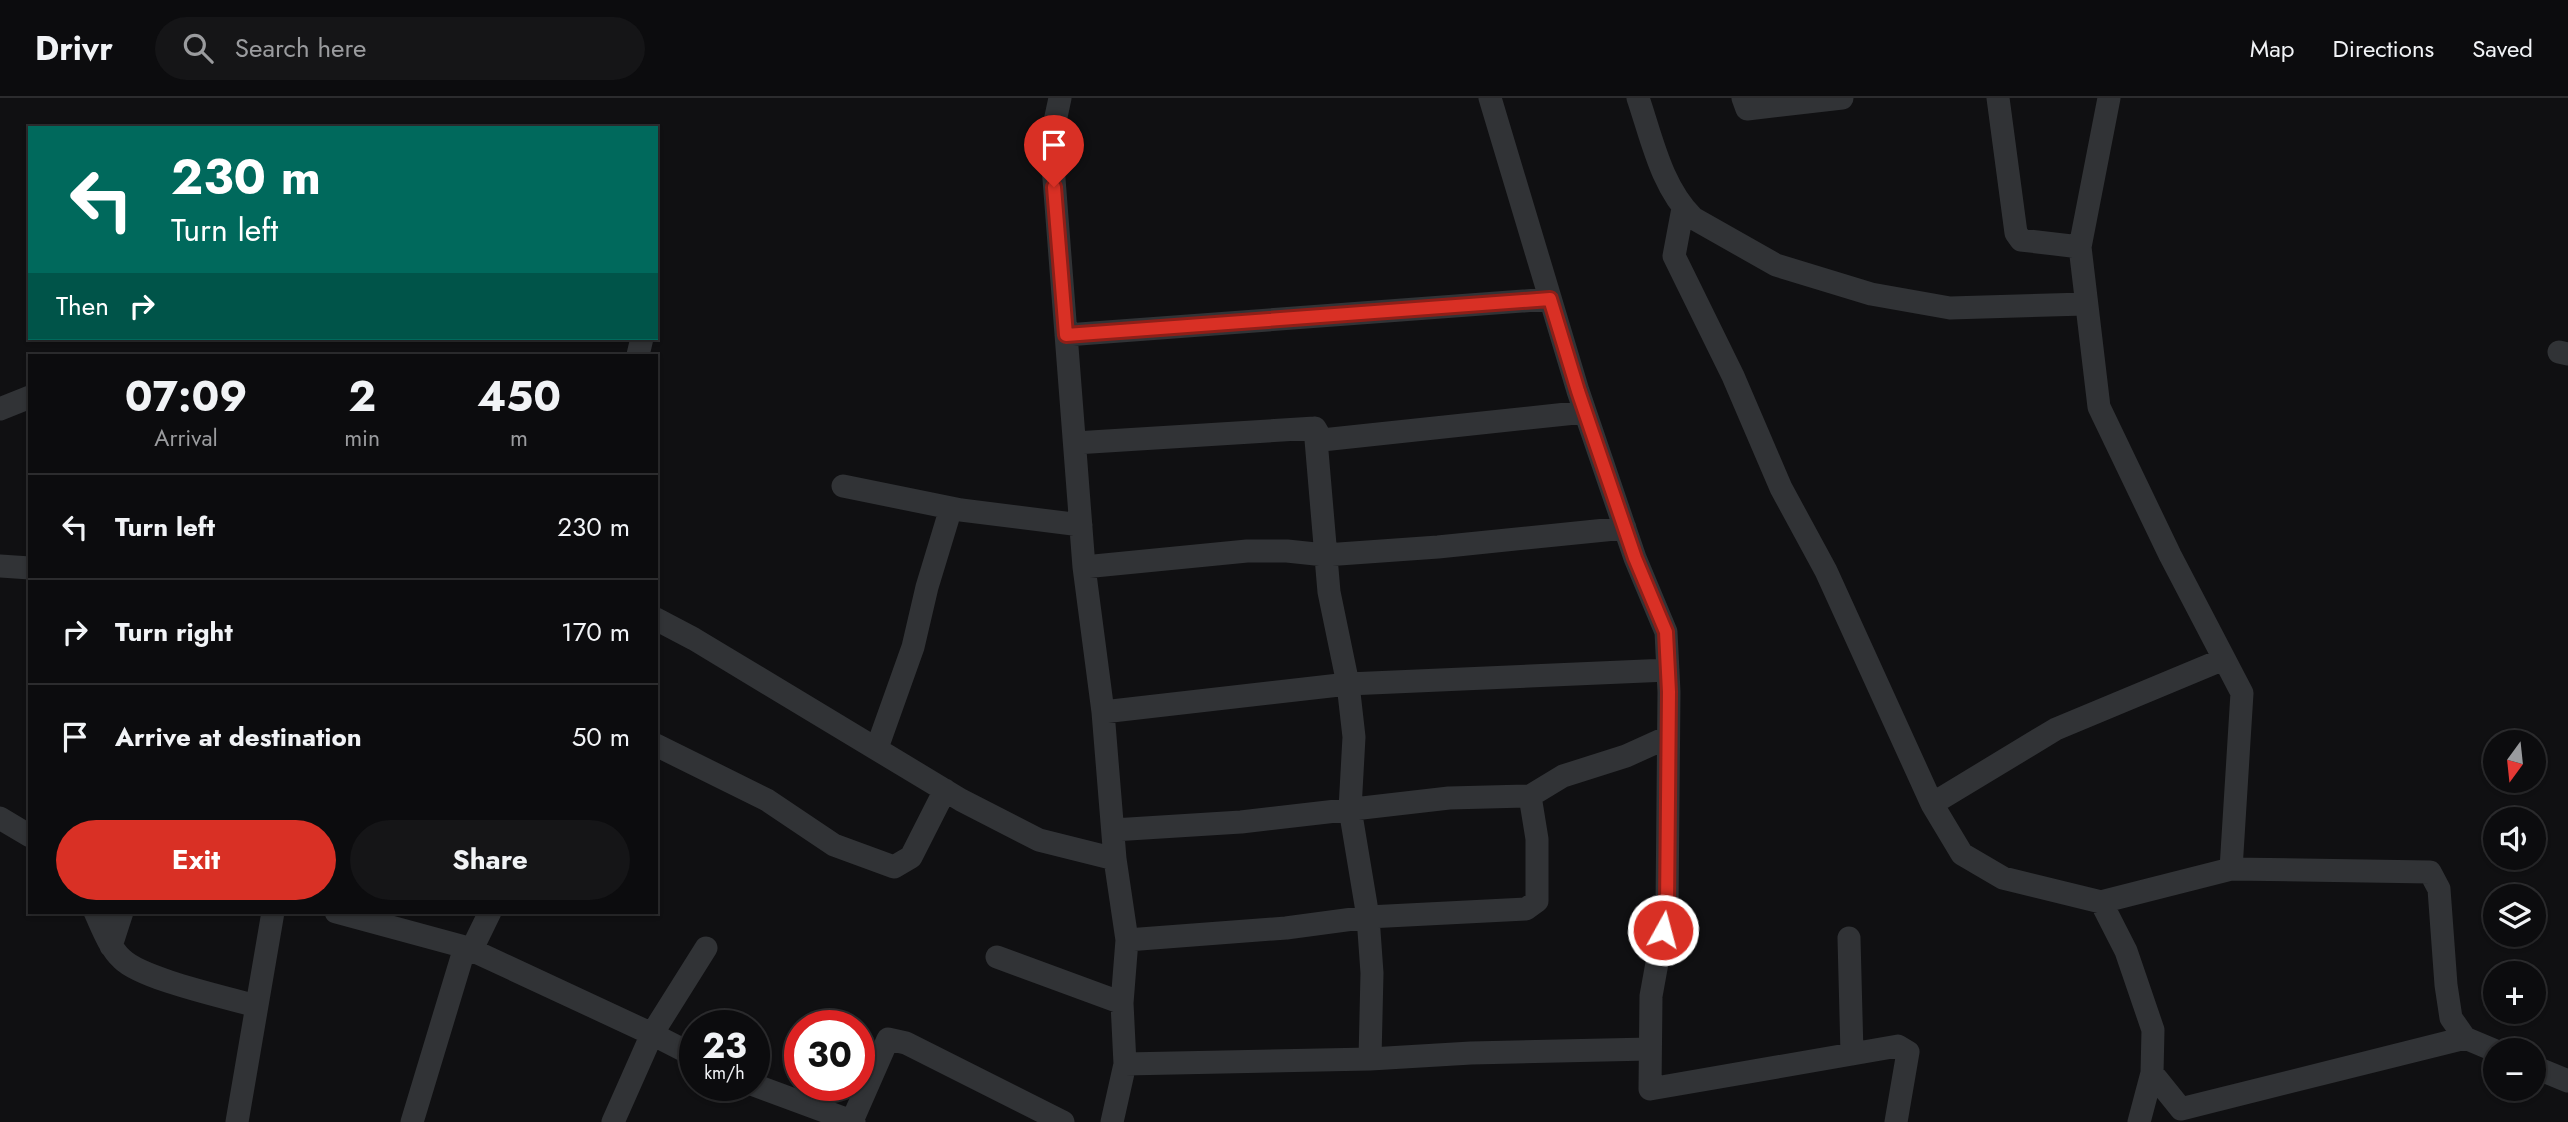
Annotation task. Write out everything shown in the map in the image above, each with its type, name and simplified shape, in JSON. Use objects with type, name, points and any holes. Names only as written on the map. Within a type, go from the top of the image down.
[{"type":"street","points":[[1081,98],[1059,104],[1051,140],[1084,567],[1103,712],[1115,859],[1127,940],[1122,1003],[1125,1064],[1112,1122]]},
{"type":"street","points":[[1490,98],[1585,412],[1625,528],[1666,632],[1667,908],[1651,996],[1650,1089],[1898,1046],[1908,1052],[1896,1122]]},
{"type":"street","points":[[1638,98],[1662,173],[1683,208],[1693,218],[1776,265],[1871,293],[1950,308],[2085,304]]},
{"type":"street","points":[[1743,98],[1747,109],[1805,100],[1842,98]]},
{"type":"street","points":[[1998,98],[2016,233],[2021,240],[2030,242],[2080,247]]},
{"type":"street","points":[[2109,98],[2080,247],[2099,407],[2170,555],[2242,693],[2231,869]]},
{"type":"street","points":[[1683,208],[1674,256],[1733,376],[1780,488],[1826,571],[1932,804],[1962,854],[2003,878],[2101,902],[2231,869],[2430,872],[2439,889],[2451,1018],[2465,1038],[2483,1046]]},
{"type":"street","points":[[1066,335],[1550,299]]},
{"type":"street","points":[[0,409],[28,398]]},
{"type":"street","points":[[1315,428],[1322,440],[1585,412]]},
{"type":"street","points":[[1075,443],[1315,428]]},
{"type":"street","points":[[1315,428],[1329,592],[1349,684],[1354,737],[1350,809],[1368,917],[1372,973],[1370,1059]]},
{"type":"street","points":[[843,486],[951,508],[1081,525]]},
{"type":"street","points":[[877,748],[913,647],[927,587],[951,508]]},
{"type":"street","points":[[1084,567],[1247,551],[1325,555],[1438,547],[1625,528]]},
{"type":"street","points":[[0,566],[28,568]]},
{"type":"street","points":[[658,620],[946,790],[1039,841],[1115,859]]},
{"type":"street","points":[[1932,804],[2056,729],[2224,659]]},
{"type":"street","points":[[1103,712],[1349,684],[1668,670]]},
{"type":"street","points":[[1112,830],[1241,822],[1449,798],[1530,796],[1563,776],[1626,756],[1668,737]]},
{"type":"street","points":[[658,746],[767,800],[834,845],[894,867],[911,857],[946,790]]},
{"type":"street","points":[[1127,940],[1286,928],[1368,917],[1526,909],[1537,901],[1537,839],[1530,796]]},
{"type":"street","points":[[0,818],[28,835]]},
{"type":"street","points":[[2101,902],[2126,951],[2153,1030],[2152,1073],[2139,1122]]},
{"type":"street","points":[[96,914],[111,946],[121,959],[138,971],[256,1006]]},
{"type":"street","points":[[111,946],[121,914]]},
{"type":"street","points":[[237,1122],[273,914]]},
{"type":"street","points":[[343,914],[468,949],[679,1048]]},
{"type":"street","points":[[412,1122],[468,949],[489,914]]},
{"type":"street","points":[[1849,938],[1852,1054]]},
{"type":"street","points":[[613,1122],[652,1034],[706,947]]},
{"type":"street","points":[[997,957],[1122,1003]]},
{"type":"street","points":[[2152,1073],[2181,1109],[2465,1038]]},
{"type":"street","points":[[770,1092],[827,1117],[853,1121],[888,1039],[906,1043],[1063,1122]]},
{"type":"street","points":[[1125,1064],[1650,1049]]},
{"type":"street","points":[[2546,1072],[2568,1081]]},
{"type":"route","points":[[1054,187],[1066,335],[1550,299],[1635,558],[1666,632],[1669,692],[1667,908],[1663,930]]}]
